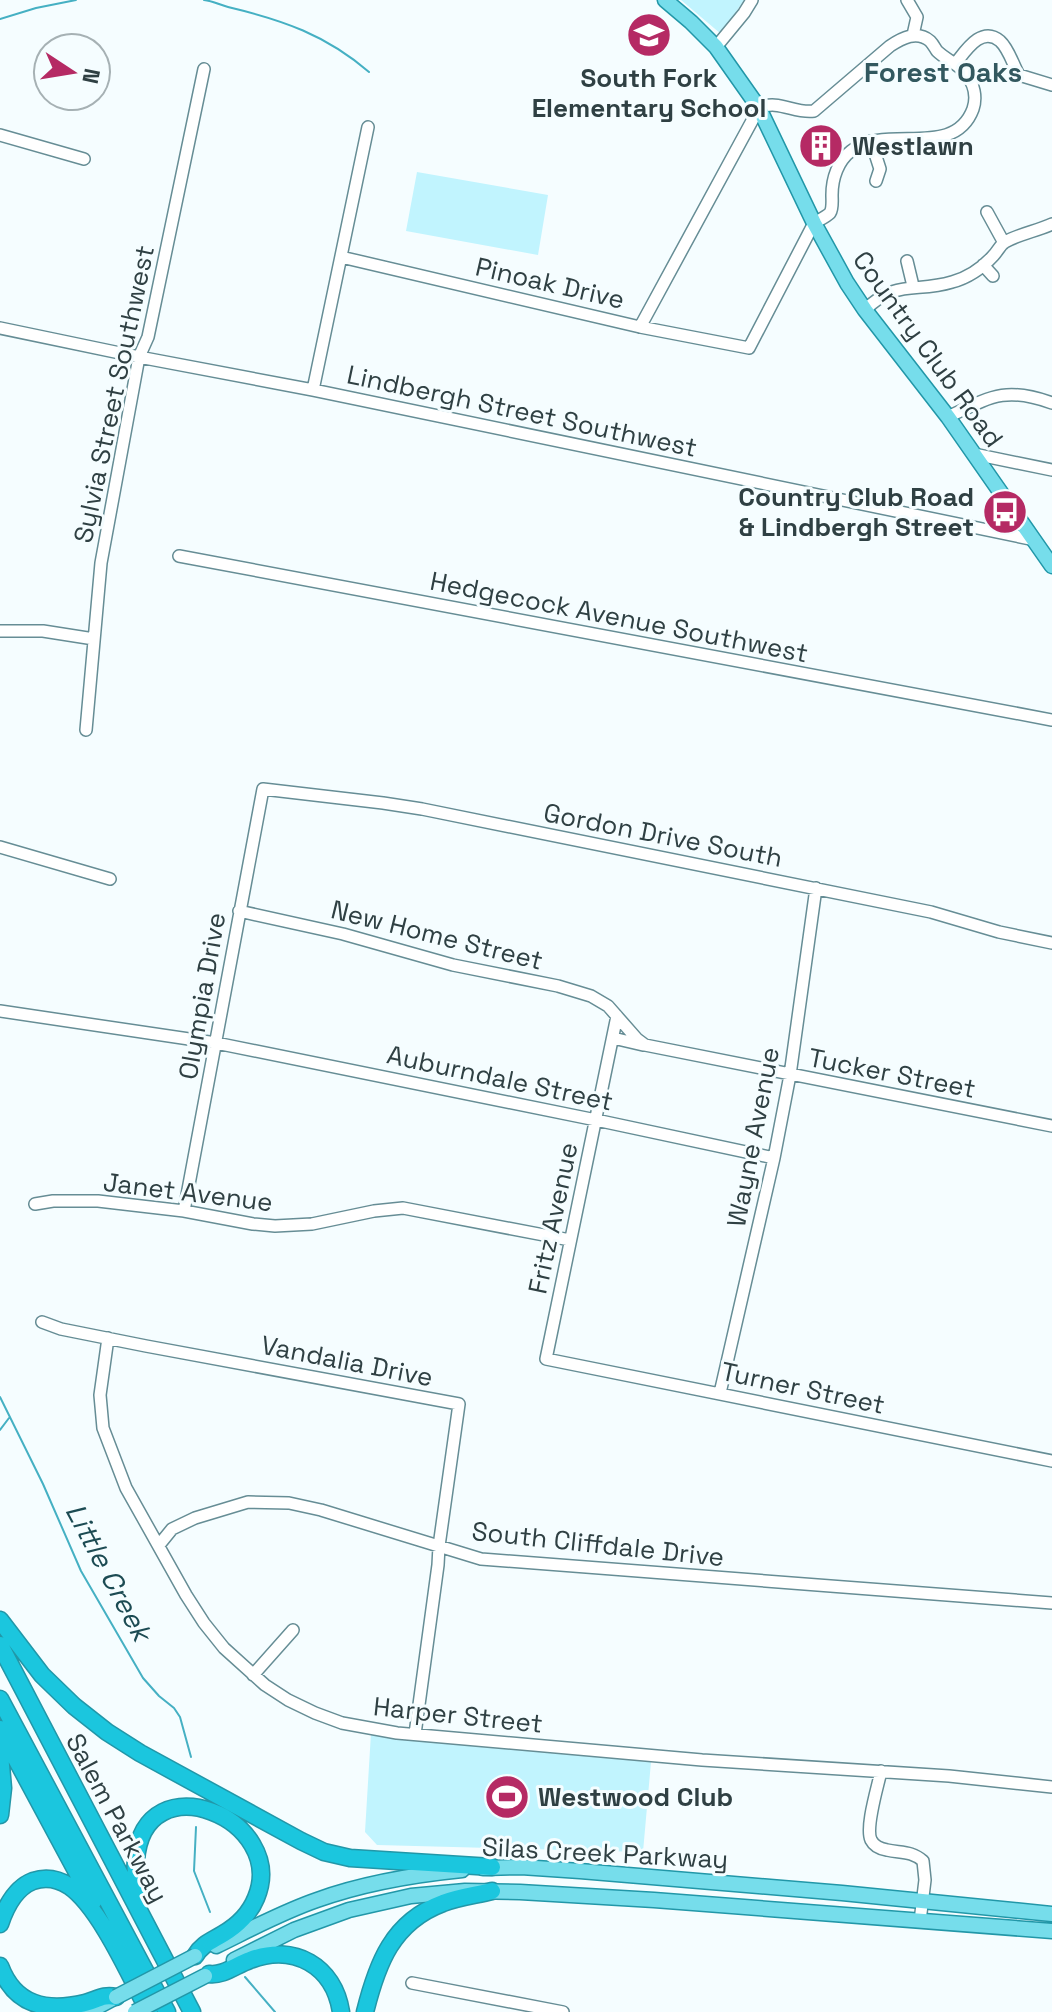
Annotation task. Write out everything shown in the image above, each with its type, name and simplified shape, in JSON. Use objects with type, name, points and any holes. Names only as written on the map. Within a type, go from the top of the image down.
[{"type":"highway","points":[[0,1620],[42,1675],[107,1732],[301,1841],[324,1852],[350,1858],[492,1867]]},
{"type":"highway","name":"Salem Parkway","points":[[0,1645],[192,2012]]},
{"type":"highway","name":"Salem Parkway","points":[[0,1699],[167,2012]]},
{"type":"highway","points":[[0,1729],[92,1898],[149,2012]]},
{"type":"highway","points":[[0,1754],[3,1788],[0,1815]]},
{"type":"highway","points":[[141,1916],[135,1861],[141,1837],[149,1824],[166,1811],[183,1806],[210,1809],[227,1818],[243,1832],[254,1849],[260,1866],[259,1890],[244,1917],[224,1934],[200,1947],[195,1956]]},
{"type":"highway","points":[[0,1924],[8,1904],[24,1886],[38,1880],[52,1880],[66,1884],[78,1894],[107,1933]]},
{"type":"highway","points":[[365,2012],[381,1960],[405,1928],[442,1903],[492,1891]]},
{"type":"highway","points":[[207,1975],[217,1975],[266,1956],[299,1958],[326,1975],[335,1990],[341,2012]]},
{"type":"highway","points":[[0,1966],[15,1991],[28,2001],[43,2006],[75,2005],[106,1995],[116,1997]]},
{"type":"main road","name":"Country Club Road","points":[[665,0],[716,47],[759,108],[814,223],[847,283],[948,417],[1052,566]]},
{"type":"main road","name":"Silas Creek Parkway","points":[[88,2012],[287,1912],[344,1891],[407,1876],[492,1867],[565,1870],[1052,1914]]},
{"type":"main road","name":"Silas Creek Parkway","points":[[135,2012],[281,1936],[349,1910],[425,1894],[492,1891],[654,1900],[1052,1931]]},
{"type":"street","points":[[716,47],[752,0]]},
{"type":"street","points":[[907,0],[917,17],[913,35]]},
{"type":"street","points":[[640,327],[759,108],[770,103],[803,112],[814,111],[890,46],[913,35],[928,40],[966,74],[974,91],[974,105],[966,122],[941,137],[878,139],[859,146],[842,160],[834,180],[832,210],[814,223]]},
{"type":"street","points":[[955,64],[977,39],[992,37],[1001,42],[1019,75],[1052,85]]},
{"type":"street","name":"Sylvia Street Southwest","points":[[86,730],[101,563],[139,357],[148,337],[204,69]]},
{"type":"street","points":[[313,390],[368,127]]},
{"type":"street","points":[[0,135],[84,159]]},
{"type":"street","points":[[871,141],[880,169],[876,181]]},
{"type":"street","points":[[987,212],[1004,243]]},
{"type":"street","name":"Pinoak Drive","points":[[341,257],[640,327],[749,348],[814,223]]},
{"type":"street","points":[[865,310],[882,296],[896,290],[950,283],[971,274],[1004,243],[1052,224]]},
{"type":"street","points":[[907,261],[913,286]]},
{"type":"street","points":[[983,265],[993,276]]},
{"type":"street","name":"Lindbergh Street Southwest","points":[[0,328],[1035,540]]},
{"type":"street","points":[[948,417],[1003,394],[1029,396],[1052,403]]},
{"type":"street","points":[[974,454],[1052,470]]},
{"type":"street","name":"Hedgecock Avenue Southwest","points":[[179,556],[1052,720]]},
{"type":"street","points":[[0,631],[43,631],[94,639]]},
{"type":"street","name":"Gordon Drive South","points":[[263,789],[422,809],[931,912],[999,932],[1052,943]]},
{"type":"street","name":"Olympia Drive","points":[[184,1211],[263,789]]},
{"type":"street","points":[[0,847],[110,879]]},
{"type":"street","name":"Wayne Avenue","points":[[720,1393],[790,1075],[816,888]]},
{"type":"street","name":"New Home Street","points":[[239,911],[343,934],[453,965],[558,986],[591,996],[608,1006],[617,1016]]},
{"type":"street","name":"Auburndale Street","points":[[0,1011],[216,1043],[774,1158]]},
{"type":"street","points":[[613,1038],[617,1016]]},
{"type":"street","points":[[617,1016],[645,1045]]},
{"type":"street","name":"Tucker Street","points":[[613,1038],[1052,1126]]},
{"type":"street","name":"Fritz Avenue","points":[[546,1359],[613,1038]]},
{"type":"street","name":"Janet Avenue","points":[[35,1204],[98,1201],[184,1211],[253,1224],[293,1226],[403,1208],[570,1240]]},
{"type":"street","name":"Vandalia Drive","points":[[42,1322],[61,1329],[459,1404],[415,1734]]},
{"type":"street","name":"Harper Street","points":[[108,1338],[100,1395],[103,1428],[126,1488],[204,1623],[224,1648],[265,1685],[315,1713],[342,1723],[415,1734],[702,1760],[949,1776],[1052,1787]]},
{"type":"street","name":"Turner Street","points":[[546,1359],[1052,1461]]},
{"type":"street","name":"South Cliffdale Drive","points":[[159,1545],[172,1529],[195,1518],[248,1502],[289,1503],[481,1559],[1052,1603]]},
{"type":"street","points":[[253,1675],[293,1630]]},
{"type":"street","points":[[881,1771],[870,1837],[878,1848],[910,1852],[923,1861],[925,1880],[920,1921]]},
{"type":"street","points":[[412,1983],[563,2012]]},
{"type":"shaded area","points":[[681,0],[744,0],[721,34]]},
{"type":"shaded area","points":[[417,172],[548,195],[538,255],[406,231]]},
{"type":"shaded area","name":"Westwood Club","points":[[371,1733],[651,1762],[643,1852],[377,1845],[365,1832]]},
{"type":"waterway","points":[[0,19],[76,0]]},
{"type":"waterway","points":[[204,0],[303,30],[337,48],[369,72]]},
{"type":"waterway","name":"Little Creek","points":[[0,1397],[81,1571],[143,1678],[180,1717],[191,1757]]},
{"type":"waterway","points":[[0,1430],[9,1418]]},
{"type":"waterway","name":"Little Creek","points":[[196,1827],[194,1871],[210,1912]]},
{"type":"waterway","name":"Little Creek","points":[[245,1977],[275,2012]]},
{"type":"place","name":"South Fork Elementary School","points":[[649,35]]},
{"type":"place","name":"Westlawn","points":[[821,146]]},
{"type":"place","name":"Country Club Road & Lindbergh Street","points":[[1005,512]]},
{"type":"place","name":"Westwood Club","points":[[507,1797]]},
{"type":"district","name":"Forest Oaks","points":[[943,72]]}]
